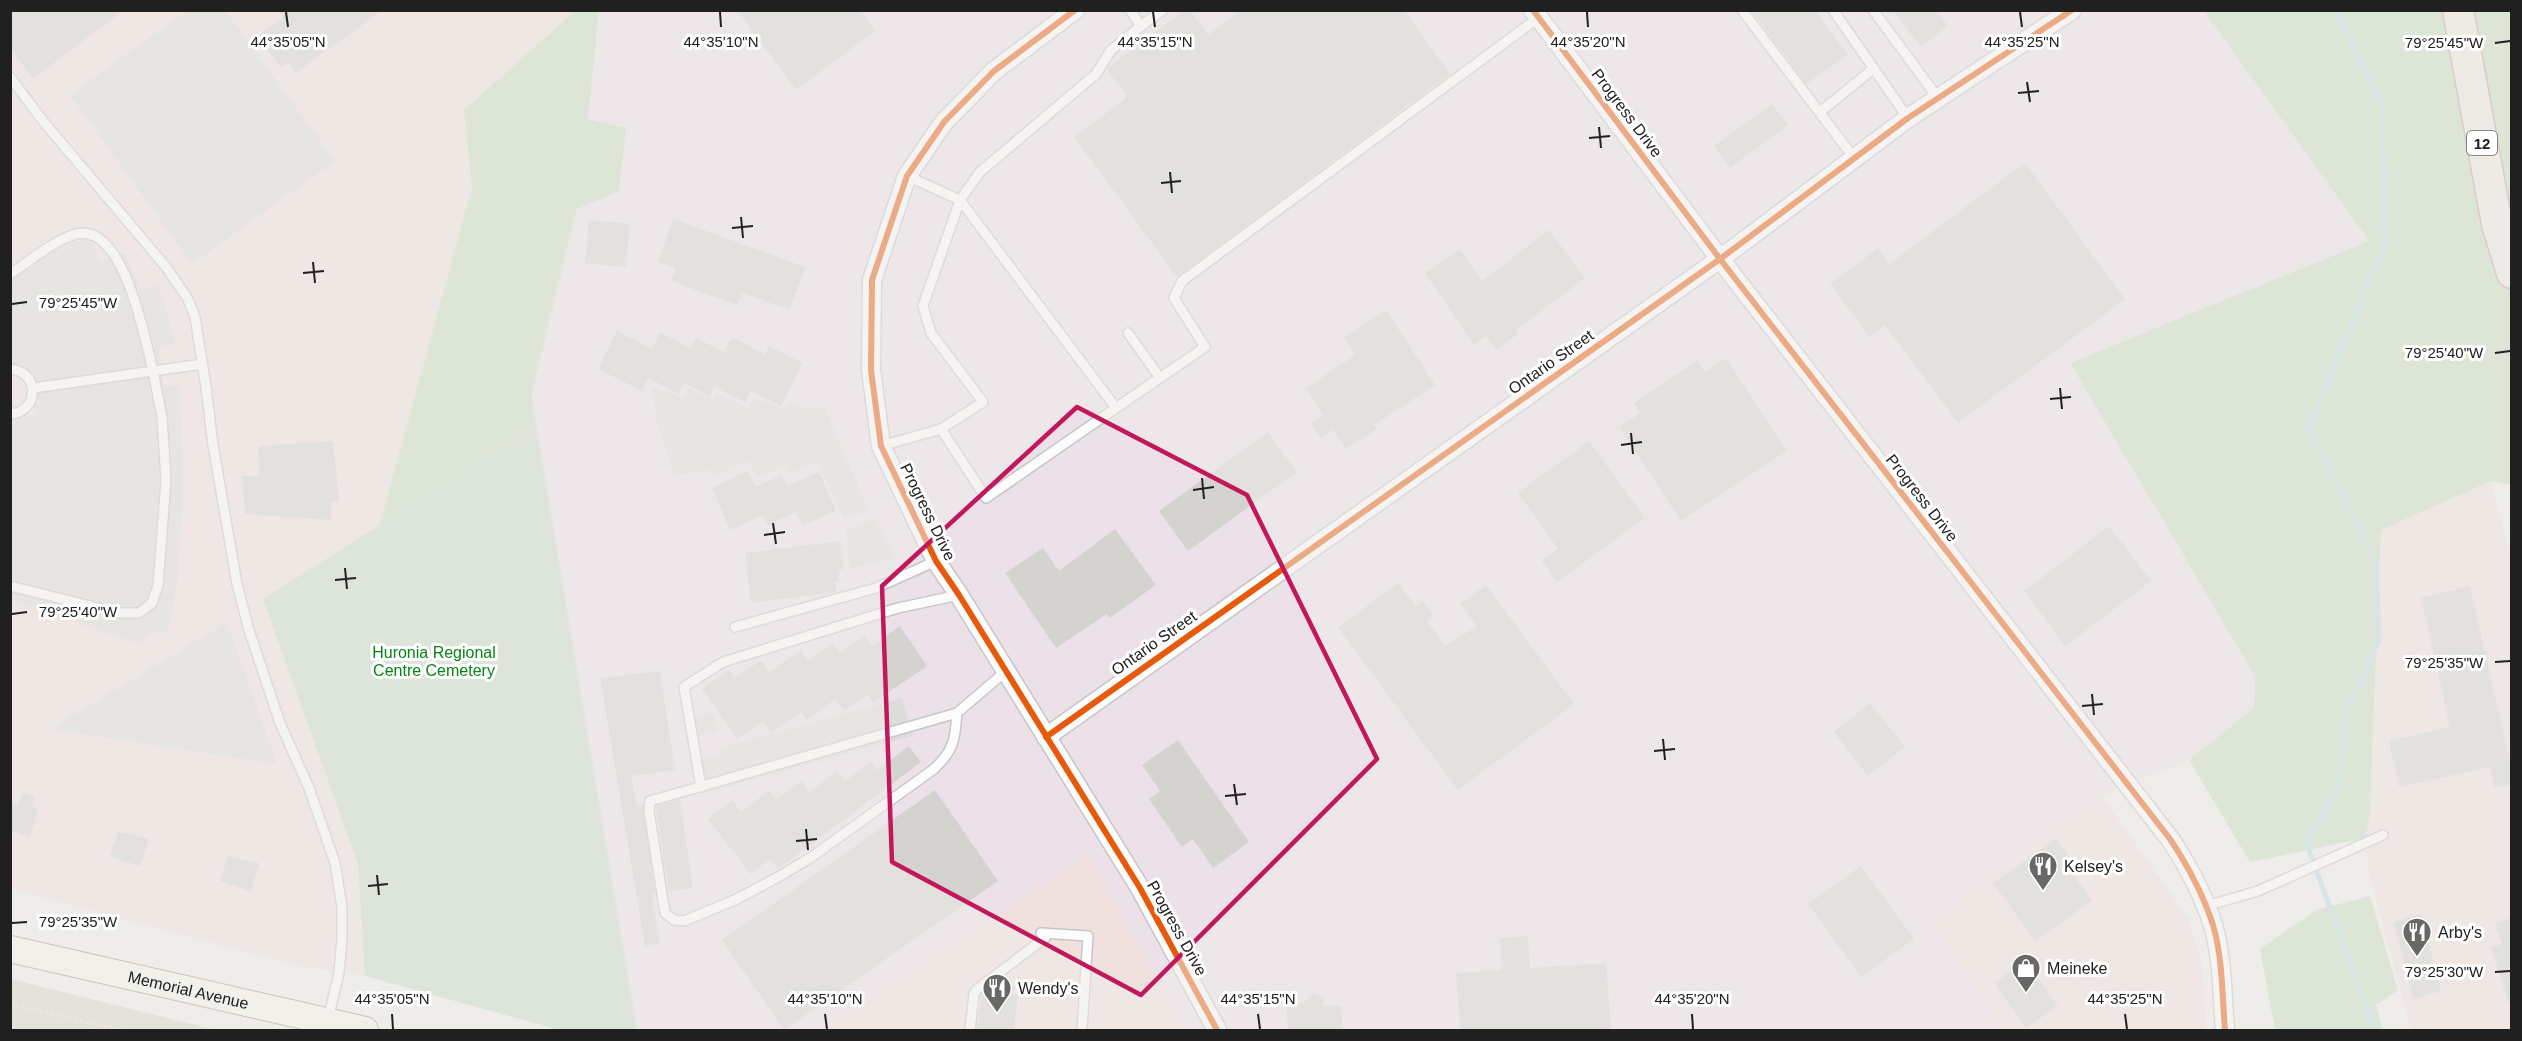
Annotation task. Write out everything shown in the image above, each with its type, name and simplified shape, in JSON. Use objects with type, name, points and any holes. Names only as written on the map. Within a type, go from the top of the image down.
[{"type":"highway","name":"12","points":[[2458,10],[2497,224],[2511,273]]},
{"type":"main road","name":"Memorial Avenue","points":[[10,950],[365,1030]]},
{"type":"street","name":"Progress Drive","points":[[1075,10],[994,71],[944,122],[907,176],[872,280],[871,370],[881,446],[936,561],[1140,888],[1217,1030]]},
{"type":"street","name":"Ontario Street","points":[[1046,737],[1720,259],[1908,118],[2072,10]]},
{"type":"street","name":"Progress Drive","points":[[1536,14],[1720,259],[2170,839],[2190,870],[2214,927],[2219,953],[2225,1030]]},
{"type":"lane","points":[[1130,10],[1141,26]]},
{"type":"lane","points":[[881,446],[941,429],[983,402],[931,333],[923,306],[960,200],[980,172],[1096,75],[1111,50],[1163,10]]},
{"type":"lane","points":[[1742,10],[1854,158]]},
{"type":"lane","points":[[1833,10],[1908,118]]},
{"type":"lane","points":[[1873,10],[1938,98]]},
{"type":"lane","points":[[941,429],[986,498],[1205,347],[1174,298],[1182,281],[1536,14]]},
{"type":"lane","points":[[1820,112],[1874,69]]},
{"type":"lane","points":[[10,77],[43,121],[166,267],[188,299],[195,317],[213,445],[237,584],[248,627],[280,723],[309,788],[335,863],[342,907],[342,939],[339,973],[328,1021]]},
{"type":"lane","points":[[907,176],[960,200],[1116,408]]},
{"type":"lane","points":[[10,274],[74,234],[87,234],[101,238],[114,252],[139,314],[153,371],[162,417],[166,480],[158,585],[152,603],[139,614],[118,613],[10,586]]},
{"type":"lane","points":[[1128,333],[1160,378]]},
{"type":"lane","points":[[34,388],[203,364]]},
{"type":"lane","points":[[10,369],[27,375],[34,388],[31,403],[26,409],[10,414]]},
{"type":"lane","points":[[735,627],[876,588],[936,561]]},
{"type":"lane","points":[[701,787],[684,687],[723,662],[898,608],[959,595]]},
{"type":"lane","points":[[957,713],[955,740],[947,757],[934,769],[810,858],[778,878],[684,921],[674,920],[665,913],[649,811],[650,801],[663,795],[701,787],[957,713],[1006,671]]},
{"type":"lane","points":[[2206,906],[2258,891],[2383,836]]},
{"type":"lane","points":[[970,1030],[976,990],[1043,936],[1088,936],[1082,1030]]},
{"type":"path","points":[[10,1004],[122,1030]]},
{"type":"highlighted area","points":[[1077,407],[1247,495],[1377,759],[1141,995],[892,862],[882,586]]},
{"type":"shaded area","points":[[10,11],[575,11],[464,110],[472,187],[379,527],[263,599],[358,864],[365,976],[302,967],[11,889]]},
{"type":"shaded area","points":[[186,11],[226,11],[335,161],[192,264],[70,95]]},
{"type":"shaded area","points":[[599,11],[2204,11],[2370,241],[2070,363],[2255,676],[2254,708],[2189,760],[2102,796],[1930,921],[2007,1030],[1185,1030],[1088,854],[824,1030],[637,1030],[531,393],[577,209]]},
{"type":"shaded area","points":[[90,237],[100,261],[126,254],[140,289],[159,285],[175,343],[159,347],[164,387],[180,385],[183,492],[178,575],[168,633],[152,631],[143,645],[11,601],[10,419],[36,415],[26,363],[11,365],[10,282],[14,280],[13,264]]},
{"type":"shaded area","points":[[651,386],[683,398],[688,388],[713,401],[716,393],[748,408],[753,398],[783,409],[789,401],[807,409],[824,407],[869,510],[844,520],[817,461],[789,474],[785,466],[757,477],[748,461],[712,477],[709,470],[675,476],[658,427]]},
{"type":"shaded area","points":[[2491,481],[2512,559],[2511,1030],[2411,1030],[2368,870],[2366,838],[2370,812],[2381,530]]},
{"type":"shaded area","points":[[875,518],[896,558],[850,568],[846,531]]},
{"type":"shaded area","points":[[227,622],[277,764],[50,729]]},
{"type":"shaded area","points":[[902,698],[912,736],[709,792],[700,760],[721,755],[720,748]]},
{"type":"shaded area","points":[[713,713],[718,730],[696,737],[691,719]]},
{"type":"shaded area","points":[[2102,796],[2188,918],[2202,964],[2206,1030],[2007,1030],[1930,921]]},
{"type":"shaded area","points":[[1088,854],[1185,1030],[824,1030]]},
{"type":"shaded area","points":[[11,979],[216,1030],[11,1030]]},
{"type":"green space","points":[[575,11],[599,11],[588,119],[626,128],[619,191],[577,209],[521,436],[379,527],[472,187],[464,110]]},
{"type":"green space","points":[[2204,11],[2511,11],[2511,485],[2491,481],[2381,530],[2370,812],[2366,838],[2250,862],[2189,760],[2254,708],[2255,676],[2070,363],[2369,241]]},
{"type":"green space","name":"Huronia Regional Centre Cemetery","points":[[531,393],[637,1030],[559,1030],[365,976],[358,864],[263,599],[521,436]]},
{"type":"green space","points":[[2370,896],[2398,990],[2376,1005],[2383,1030],[2275,1030],[2260,949],[2316,910]]},
{"type":"building","points":[[10,10],[124,10],[33,79],[10,48]]},
{"type":"building","points":[[278,10],[383,10],[295,73],[288,63],[281,68],[258,36],[283,18]]},
{"type":"building","points":[[737,10],[860,10],[875,31],[796,90]]},
{"type":"building","points":[[1185,10],[1190,10],[1208,35],[1241,10],[1404,10],[1450,74],[1177,277],[1074,137],[1127,97],[1107,70],[1108,67]]},
{"type":"building","points":[[1751,10],[1815,10],[1848,55],[1806,84]]},
{"type":"building","points":[[1892,10],[1936,10],[1948,26],[1921,47]]},
{"type":"building","points":[[1772,104],[1788,125],[1730,168],[1714,146]]},
{"type":"building","points":[[2025,163],[2125,299],[1958,423],[1885,325],[1869,337],[1830,284],[1878,248],[1889,264]]},
{"type":"building","points":[[673,219],[805,267],[790,310],[742,293],[737,305],[671,281],[676,268],[658,262]]},
{"type":"building","points":[[589,220],[630,224],[626,267],[585,263]]},
{"type":"building","points":[[1549,230],[1585,278],[1516,330],[1518,334],[1496,350],[1486,336],[1474,345],[1425,273],[1460,249],[1482,281]]},
{"type":"building","points":[[1386,310],[1435,385],[1374,425],[1377,429],[1346,449],[1333,430],[1321,438],[1311,423],[1323,415],[1306,388],[1355,355],[1344,338]]},
{"type":"building","points":[[617,331],[652,349],[660,332],[690,348],[696,338],[724,352],[732,337],[765,354],[769,346],[802,363],[781,406],[751,391],[745,402],[714,387],[710,396],[684,383],[679,394],[648,378],[642,391],[598,369]]},
{"type":"building","points":[[1726,358],[1787,451],[1681,521],[1619,427],[1640,413],[1634,403],[1697,361],[1705,372]]},
{"type":"building","points":[[1268,432],[1297,472],[1188,551],[1159,511]]},
{"type":"building","points":[[333,441],[339,501],[331,502],[331,520],[245,514],[242,476],[259,476],[258,446]]},
{"type":"building","points":[[1589,441],[1645,518],[1557,582],[1542,561],[1558,549],[1518,493]]},
{"type":"building","points":[[748,471],[755,487],[782,475],[787,486],[819,472],[836,511],[802,526],[796,512],[768,525],[763,515],[730,530],[712,488]]},
{"type":"building","points":[[2109,526],[2151,581],[2065,646],[2024,591]]},
{"type":"building","points":[[1115,529],[1156,585],[1110,618],[1107,614],[1056,648],[1005,573],[1043,548],[1059,571]]},
{"type":"building","points":[[840,541],[844,569],[838,570],[839,581],[835,582],[836,592],[751,603],[745,553]]},
{"type":"building","points":[[1398,583],[1416,606],[1423,601],[1434,616],[1427,621],[1445,646],[1477,626],[1460,604],[1486,585],[1574,704],[1458,790],[1338,628]]},
{"type":"building","points":[[2470,586],[2511,765],[2511,784],[2495,788],[2490,767],[2399,787],[2389,741],[2450,727],[2421,598]]},
{"type":"building","points":[[900,626],[927,666],[873,703],[868,695],[844,711],[836,699],[806,720],[801,712],[771,733],[763,721],[737,739],[702,689],[729,670],[735,678],[761,660],[769,672],[801,650],[808,661],[833,644],[840,653],[865,636],[872,646]]},
{"type":"building","points":[[660,671],[675,770],[631,776],[637,806],[643,805],[655,894],[652,895],[660,943],[645,946],[600,678]]},
{"type":"building","points":[[1870,703],[1905,747],[1868,776],[1834,732]]},
{"type":"building","points":[[1178,740],[1249,842],[1213,868],[1193,839],[1182,847],[1149,799],[1160,791],[1142,765]]},
{"type":"building","points":[[909,746],[921,762],[778,869],[770,859],[750,874],[708,819],[732,800],[741,812],[769,791],[776,800],[801,781],[809,792],[837,771],[845,781],[871,762],[877,770]]},
{"type":"building","points":[[935,790],[998,881],[784,1030],[722,940]]},
{"type":"building","points":[[22,793],[35,797],[32,807],[38,809],[30,837],[10,831],[10,803],[18,806]]},
{"type":"building","points":[[680,799],[693,888],[669,892],[656,806]]},
{"type":"building","points":[[118,832],[149,839],[140,866],[110,857]]},
{"type":"building","name":"Kelsey's","points":[[2056,838],[2072,860],[2066,864],[2092,901],[2035,941],[1993,883]]},
{"type":"building","points":[[228,856],[259,863],[251,891],[220,881]]},
{"type":"building","points":[[1861,866],[1914,939],[1861,977],[1808,904]]},
{"type":"building","name":"Arby's","points":[[2421,914],[2441,991],[2413,999],[2393,922]]},
{"type":"building","points":[[2511,918],[2511,1002],[2508,1002],[2491,947],[2502,944],[2495,923]]},
{"type":"building","points":[[1528,936],[1530,968],[1606,963],[1611,1030],[1460,1030],[1456,973],[1502,970],[1500,938]]},
{"type":"building","name":"Meineke","points":[[2025,960],[2058,1006],[2026,1028],[1994,983]]},
{"type":"building","name":"Wendy's","points":[[985,992],[1018,995],[1014,1030],[977,1030],[981,996]]},
{"type":"building","points":[[1312,993],[1323,998],[1323,1006],[1341,1005],[1343,1030],[1288,1030],[1286,1005],[1303,1003]]},
{"type":"waterway","points":[[2335,10],[2382,105],[2385,244],[2309,427],[2376,561],[2379,639],[2346,715],[2339,786],[2306,842],[2375,1030]]},
{"type":"cycle path","points":[[1075,10],[994,71],[944,122],[907,176],[872,280],[871,370],[881,446],[936,561],[1140,888],[1217,1030]]},
{"type":"cycle path","points":[[1533,10],[1720,259],[2170,839],[2195,880],[2213,925],[2220,964],[2225,1030]]},
{"type":"cycle path","points":[[1046,737],[1720,259],[1908,118],[2072,10]]},
{"type":"place","name":"Kelsey's","points":[[2043,892]]},
{"type":"place","name":"Arby's","points":[[2417,958]]},
{"type":"place","name":"Meineke","points":[[2026,994]]},
{"type":"place","name":"Wendy's","points":[[997,1014]]}]
